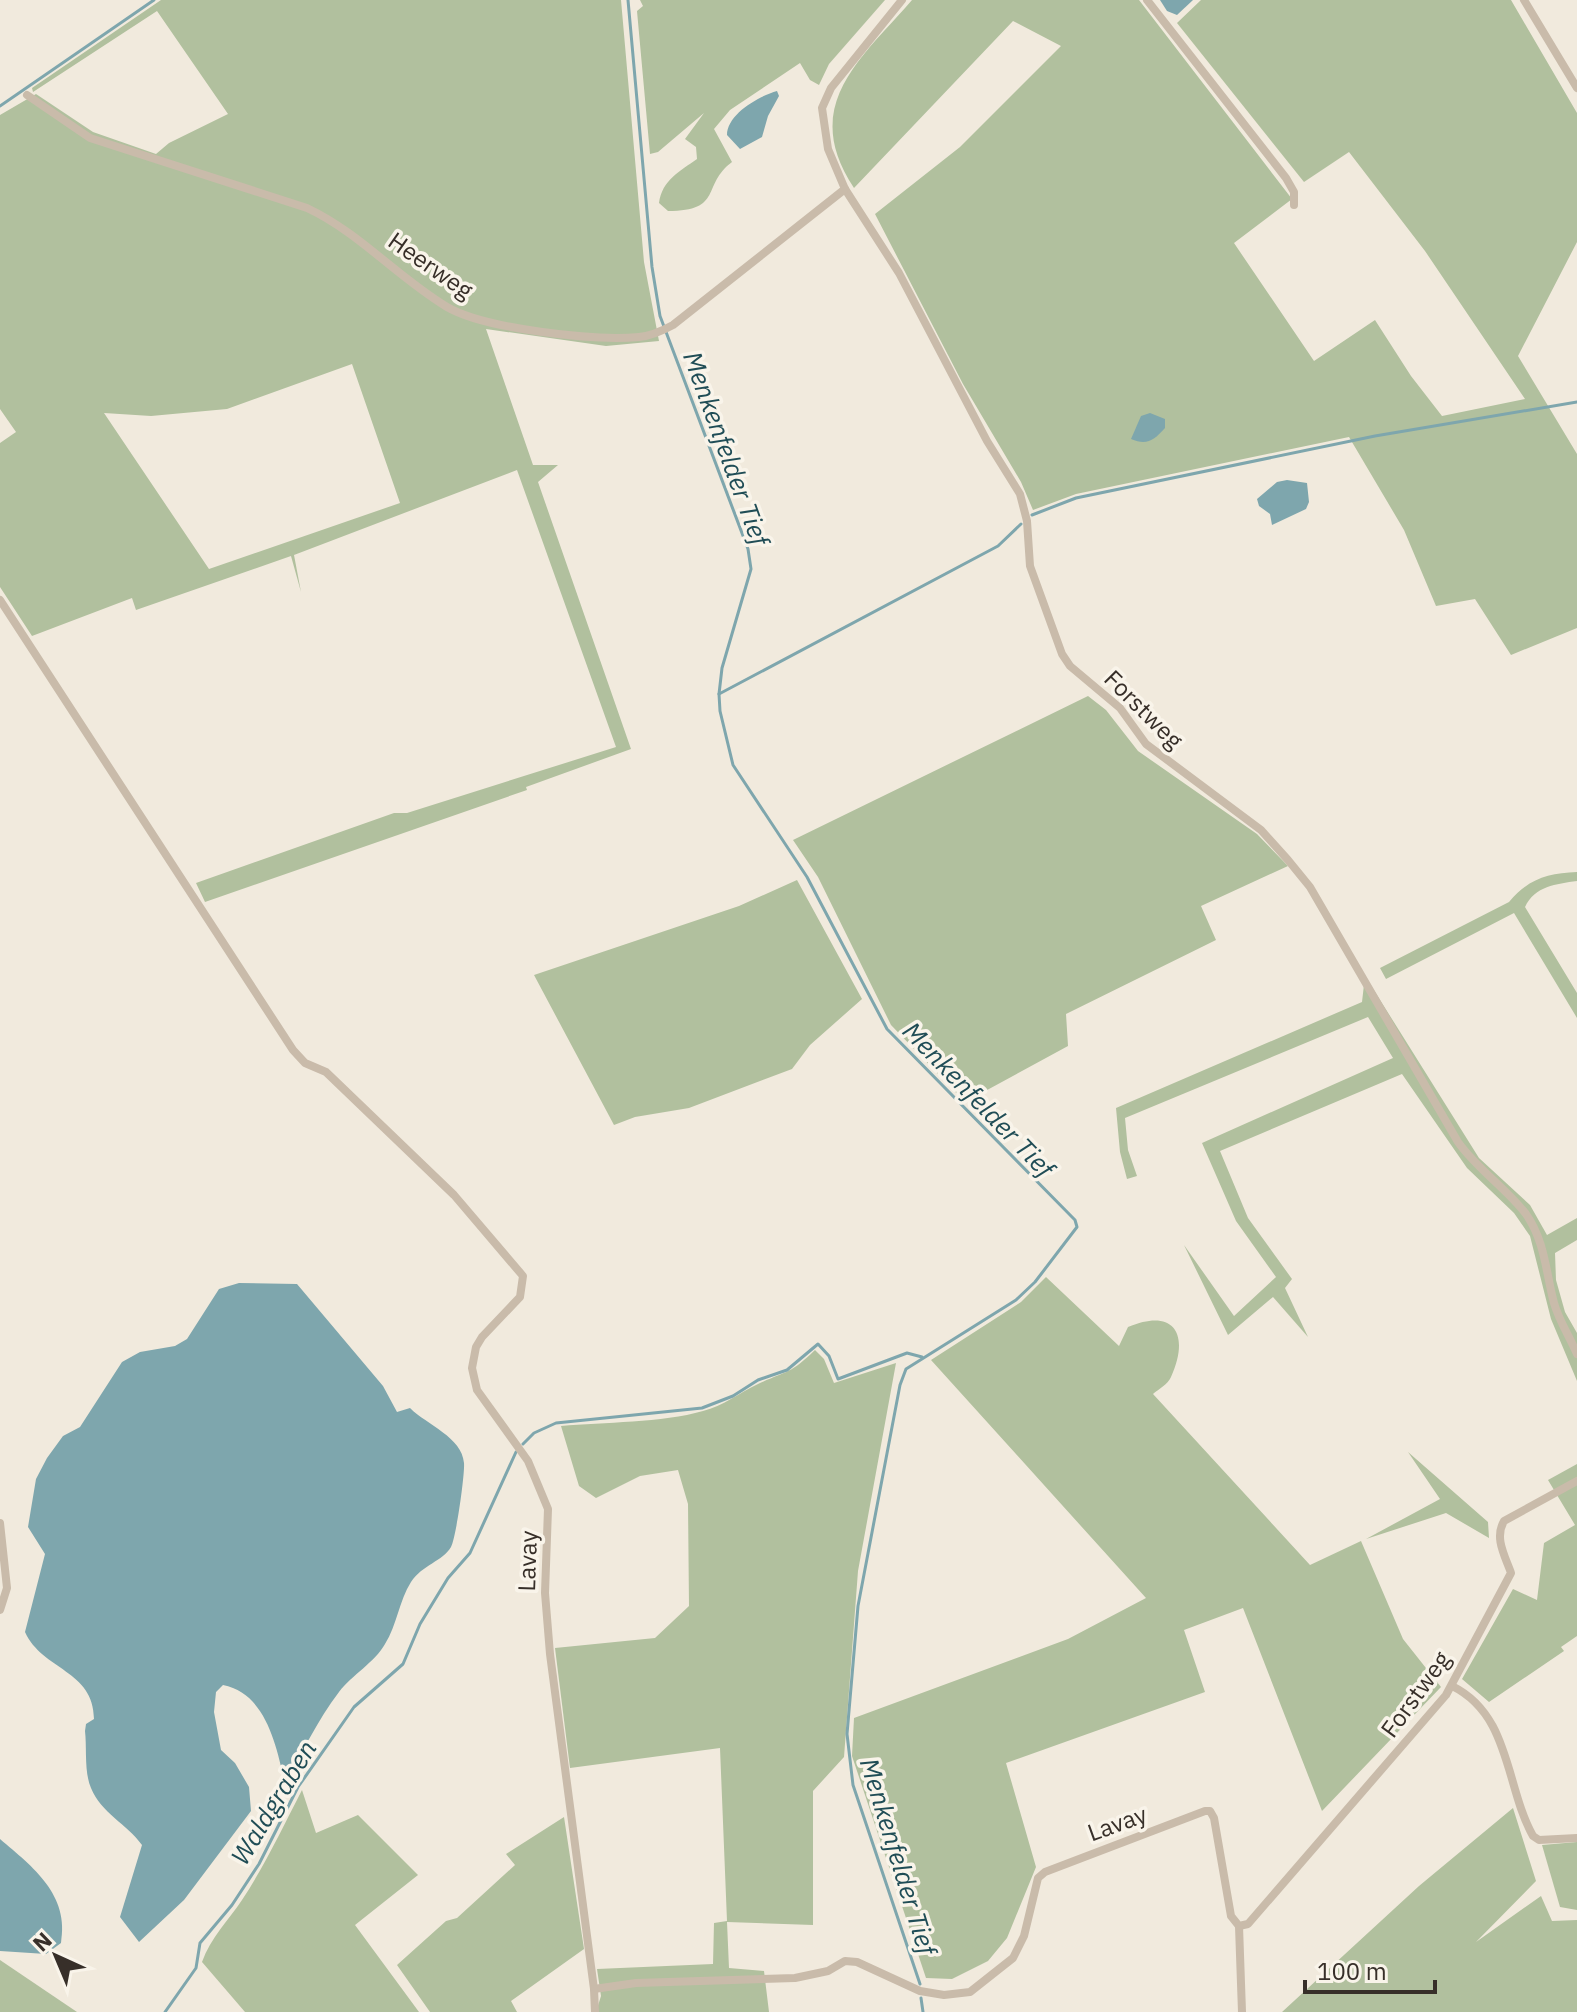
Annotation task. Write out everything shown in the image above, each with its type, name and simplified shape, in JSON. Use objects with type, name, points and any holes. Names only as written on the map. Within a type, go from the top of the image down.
[{"type":"street","name":"Forstweg","points":[[902,0],[841,72],[822,108],[828,149],[845,189],[899,273],[958,389],[1020,494],[1027,521],[1030,566],[1070,666],[1120,708],[1135,731],[1159,756],[1261,830],[1310,887],[1458,1142],[1474,1164],[1525,1214],[1533,1227],[1542,1249],[1554,1305],[1577,1354]]},
{"type":"street","points":[[1147,0],[1286,178],[1294,192],[1294,205]]},
{"type":"street","points":[[1524,0],[1577,88]]},
{"type":"street","name":"Heerweg","points":[[27,95],[90,138],[297,204],[332,220],[447,307],[476,319],[608,337],[658,333],[673,325],[845,189]]},
{"type":"street","name":"Lavay","points":[[2,603],[293,1050],[305,1063],[326,1072],[454,1195],[512,1260],[525,1283],[520,1297],[476,1347],[472,1368],[477,1390],[528,1461],[548,1509],[545,1593],[550,1654],[595,2012]]},
{"type":"street","name":"Forstweg","points":[[1239,1926],[1248,1924],[1452,1686],[1511,1573],[1499,1530],[1504,1521],[1577,1481]]},
{"type":"street","points":[[0,1523],[7,1588],[0,1610]]},
{"type":"street","points":[[1452,1686],[1471,1699],[1495,1728],[1533,1836],[1539,1840],[1577,1838]]},
{"type":"street","name":"Lavay","points":[[594,1989],[636,1983],[795,1978],[828,1971],[845,1961],[857,1962],[920,1991],[944,1995],[970,1992],[1013,1958],[1024,1936],[1038,1878],[1045,1872],[1210,1811],[1231,1916],[1239,1926]]},
{"type":"street","points":[[1239,1926],[1242,2012]]},
{"type":"green space","points":[[161,0],[621,0],[644,262],[659,341],[606,346],[486,329],[533,465],[558,465],[538,482],[631,749],[526,787],[527,790],[205,902],[196,883],[394,813],[407,813],[616,747],[517,470],[294,555],[301,592],[291,556],[136,610],[132,598],[32,636],[0,587],[0,443],[16,432],[0,409],[0,115],[36,94],[93,132],[156,154],[169,143],[228,114],[157,11],[33,92],[32,88]],"holes":[[[352,364],[400,503],[209,569],[104,413],[151,416],[227,409]]]},
{"type":"green space","points":[[640,0],[885,0],[829,64],[819,85],[810,80],[800,63],[730,110],[714,129],[732,162],[717,179],[705,202],[686,210],[668,211],[659,203],[661,195],[673,177],[697,159],[696,147],[685,139],[704,113],[658,152],[650,154],[637,11],[643,6]]},
{"type":"green space","points":[[912,0],[1139,0],[1292,199],[1234,243],[1314,361],[1375,320],[1411,376],[1442,416],[1525,399],[1425,251],[1349,152],[1304,182],[1177,23],[1201,0],[1511,0],[1577,113],[1577,242],[1518,356],[1577,454],[1577,628],[1511,655],[1475,599],[1436,606],[1404,530],[1349,437],[1076,494],[1033,510],[1021,482],[963,384],[875,214],[960,147],[1061,46],[1013,21],[854,188],[839,159],[833,132],[835,108],[843,85],[857,64]]},
{"type":"green space","points":[[1088,696],[1106,710],[1138,751],[1257,834],[1288,866],[1201,906],[1216,940],[1066,1014],[1068,1046],[965,1102],[891,1025],[818,877],[793,840]]},
{"type":"green space","points":[[1577,872],[1577,881],[1540,890],[1525,907],[1577,993],[1577,1018],[1514,913],[1386,979],[1380,968],[1509,902],[1539,879]]},
{"type":"green space","points":[[797,880],[862,999],[810,1045],[792,1069],[689,1108],[635,1117],[614,1125],[534,975],[739,906]]},
{"type":"green space","points":[[1365,976],[1479,1158],[1530,1205],[1547,1235],[1577,1218],[1577,1240],[1555,1253],[1556,1280],[1565,1312],[1577,1333],[1577,1381],[1551,1319],[1530,1236],[1514,1213],[1467,1168],[1402,1074],[1220,1151],[1248,1218],[1292,1279],[1285,1288],[1308,1337],[1273,1297],[1228,1335],[1184,1245],[1234,1316],[1276,1277],[1236,1221],[1202,1143],[1393,1058],[1368,1017],[1125,1118],[1128,1150],[1137,1176],[1127,1179],[1120,1152],[1116,1108],[1362,1002]]},
{"type":"green space","points":[[1046,1277],[1119,1346],[1128,1327],[1144,1322],[1157,1320],[1174,1329],[1178,1337],[1177,1362],[1170,1380],[1153,1394],[1310,1565],[1361,1541],[1403,1639],[1441,1687],[1322,1811],[1243,1608],[1184,1630],[1205,1692],[1006,1763],[1036,1867],[1007,1938],[988,1961],[952,1979],[926,1978],[852,1756],[854,1718],[1068,1639],[1146,1598],[931,1360],[1021,1302]]},
{"type":"green space","points":[[815,1350],[824,1359],[834,1383],[896,1363],[858,1571],[844,1757],[813,1791],[813,1925],[727,1922],[729,1968],[764,1971],[769,2012],[596,2012],[601,1996],[597,1969],[713,1964],[714,1923],[727,1921],[720,1748],[570,1768],[555,1648],[655,1638],[689,1606],[688,1504],[678,1470],[640,1476],[596,1498],[579,1486],[561,1426],[651,1420],[703,1411],[788,1371]]},
{"type":"green space","points":[[1408,1452],[1488,1522],[1489,1538],[1446,1513],[1366,1539],[1440,1499]]},
{"type":"green space","points":[[1577,1464],[1577,1636],[1561,1647],[1564,1651],[1489,1702],[1462,1679],[1513,1589],[1537,1600],[1544,1543],[1575,1525],[1548,1480]]},
{"type":"green space","points":[[302,1790],[316,1833],[358,1815],[418,1875],[355,1925],[419,2012],[245,2012],[202,1962],[274,1846]]},
{"type":"green space","points":[[1513,1808],[1536,1881],[1476,1942],[1541,1896],[1552,1921],[1577,1920],[1577,2012],[1282,2012],[1419,1886]]},
{"type":"green space","points":[[564,1817],[584,1949],[511,2001],[517,2012],[430,2012],[397,1965],[446,1921],[457,1918],[515,1865],[506,1854]]},
{"type":"green space","points":[[1577,1842],[1577,1910],[1560,1907],[1542,1845]]},
{"type":"green space","points":[[0,1960],[77,2012],[0,2012]]},
{"type":"water","points":[[1160,0],[1193,0],[1177,15],[1167,11]]},
{"type":"water","points":[[777,91],[779,96],[768,116],[762,137],[740,149],[727,135],[732,120],[753,102]]},
{"type":"water","points":[[1150,413],[1165,419],[1165,428],[1150,441],[1131,439],[1141,416]]},
{"type":"water","points":[[1277,482],[1307,483],[1309,502],[1306,509],[1272,525],[1270,514],[1259,506],[1257,499]]},
{"type":"water","points":[[239,1283],[297,1284],[383,1386],[397,1412],[410,1408],[451,1439],[462,1454],[464,1463],[460,1506],[451,1547],[411,1582],[385,1644],[339,1692],[284,1779],[272,1736],[259,1709],[237,1690],[223,1685],[216,1692],[214,1712],[221,1750],[235,1763],[249,1787],[251,1811],[184,1900],[139,1942],[120,1917],[142,1845],[101,1804],[91,1788],[85,1731],[86,1724],[94,1719],[92,1703],[77,1680],[43,1655],[25,1632],[45,1554],[28,1527],[36,1479],[47,1458],[63,1436],[80,1427],[122,1362],[140,1352],[175,1346],[187,1339],[219,1289]]},
{"type":"water","points":[[0,1839],[36,1872],[54,1896],[60,1910],[61,1943],[46,1954],[0,1951]]},
{"type":"waterway","points":[[0,106],[154,0]]},
{"type":"waterway","name":"Menkenfelder Tief","points":[[628,0],[652,267],[660,316],[748,549],[751,569],[722,668],[719,694],[733,765],[807,877],[887,1029],[1075,1220],[1077,1227],[1035,1282],[1016,1300],[906,1369],[900,1385],[858,1606],[847,1734],[853,1785],[920,1984]]},
{"type":"waterway","points":[[1032,515],[1076,498],[1375,436],[1577,402]]},
{"type":"waterway","points":[[719,694],[998,546],[1021,524]]},
{"type":"waterway","name":"Waldgraben","points":[[523,1444],[534,1433],[556,1423],[702,1408],[733,1396],[758,1380],[787,1370],[818,1344],[829,1356],[838,1379],[907,1353],[922,1357]]},
{"type":"waterway","name":"Waldgraben","points":[[165,2012],[196,1968],[200,1943],[232,1905],[259,1864],[298,1787],[354,1707],[403,1664],[420,1624],[448,1578],[470,1553],[516,1452]]},
{"type":"waterway","points":[[921,1998],[923,2012]]}]
